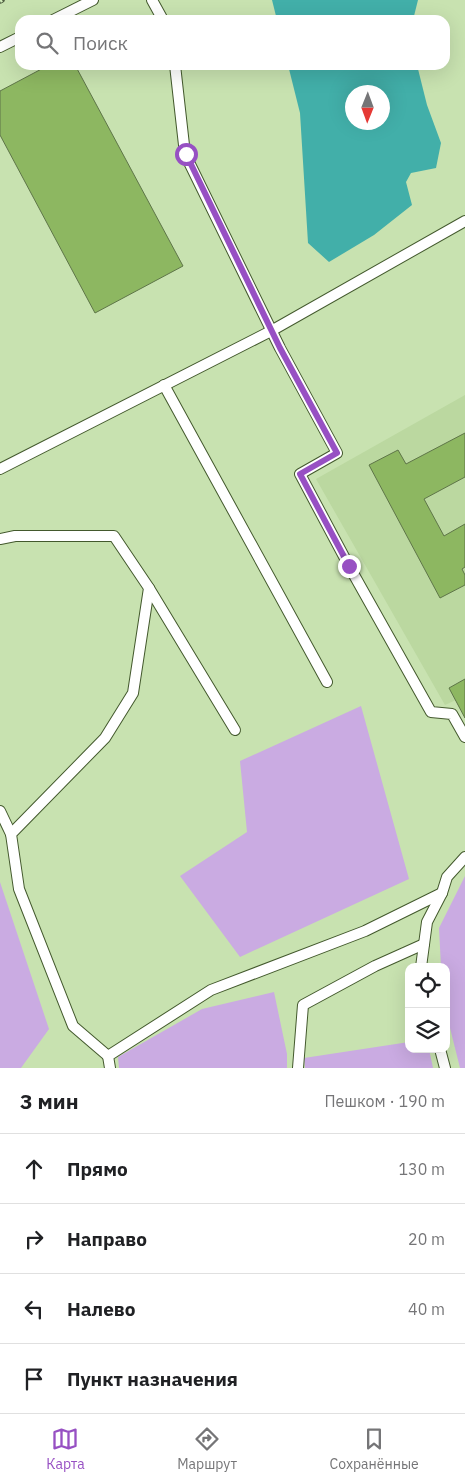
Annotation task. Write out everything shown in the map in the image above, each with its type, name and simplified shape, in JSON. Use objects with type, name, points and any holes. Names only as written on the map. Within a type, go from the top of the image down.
[{"type":"lane","points":[[63,15],[93,0]]},
{"type":"lane","points":[[152,0],[160,15]]},
{"type":"lane","points":[[0,47],[15,40]]},
{"type":"lane","points":[[176,70],[186,154],[271,331],[337,453],[300,474],[431,712],[452,714],[465,737]]},
{"type":"lane","points":[[0,470],[271,331],[465,221]]},
{"type":"lane","points":[[164,386],[327,682]]},
{"type":"lane","points":[[0,539],[15,536],[114,536],[149,588],[235,730]]},
{"type":"lane","points":[[11,834],[105,738],[133,693],[149,588]]},
{"type":"lane","points":[[0,811],[11,834],[19,888],[73,1026],[108,1056],[110,1068]]},
{"type":"lane","points":[[422,963],[426,922],[442,893],[447,877],[465,857]]},
{"type":"lane","points":[[108,1056],[211,990],[365,931],[442,893]]},
{"type":"lane","points":[[298,1068],[303,1005],[375,966],[424,944]]},
{"type":"lane","points":[[441,1053],[445,1068]]},
{"type":"shaded area","points":[[465,395],[465,718],[456,700],[445,705],[316,479]]},
{"type":"shaded area","points":[[361,706],[409,879],[240,957],[180,876],[247,832],[240,761]]},
{"type":"shaded area","points":[[465,876],[465,1068],[460,1068],[450,1028],[450,963],[441,963],[439,928]]},
{"type":"shaded area","points":[[0,882],[49,1029],[21,1068],[0,1068]]},
{"type":"shaded area","points":[[274,992],[287,1054],[287,1068],[119,1068],[118,1057],[202,1009]]},
{"type":"shaded area","points":[[405,1043],[405,1053],[430,1053],[433,1068],[305,1068],[304,1058]]},
{"type":"water","points":[[272,0],[418,0],[414,15],[276,15]]},
{"type":"water","points":[[289,70],[418,70],[427,105],[441,143],[436,168],[411,173],[406,182],[412,205],[374,235],[329,262],[308,243],[300,113]]},
{"type":"building","points":[[40,70],[78,70],[183,266],[95,313],[0,135],[0,91]]},
{"type":"building","points":[[465,433],[465,477],[424,499],[444,536],[465,524],[465,567],[462,569],[465,575],[465,585],[440,598],[369,465],[398,450],[406,464]]},
{"type":"building","points":[[465,679],[465,718],[449,688]]},
{"type":"route","points":[[186,154],[280,348],[337,453],[300,474],[349,566]]}]
